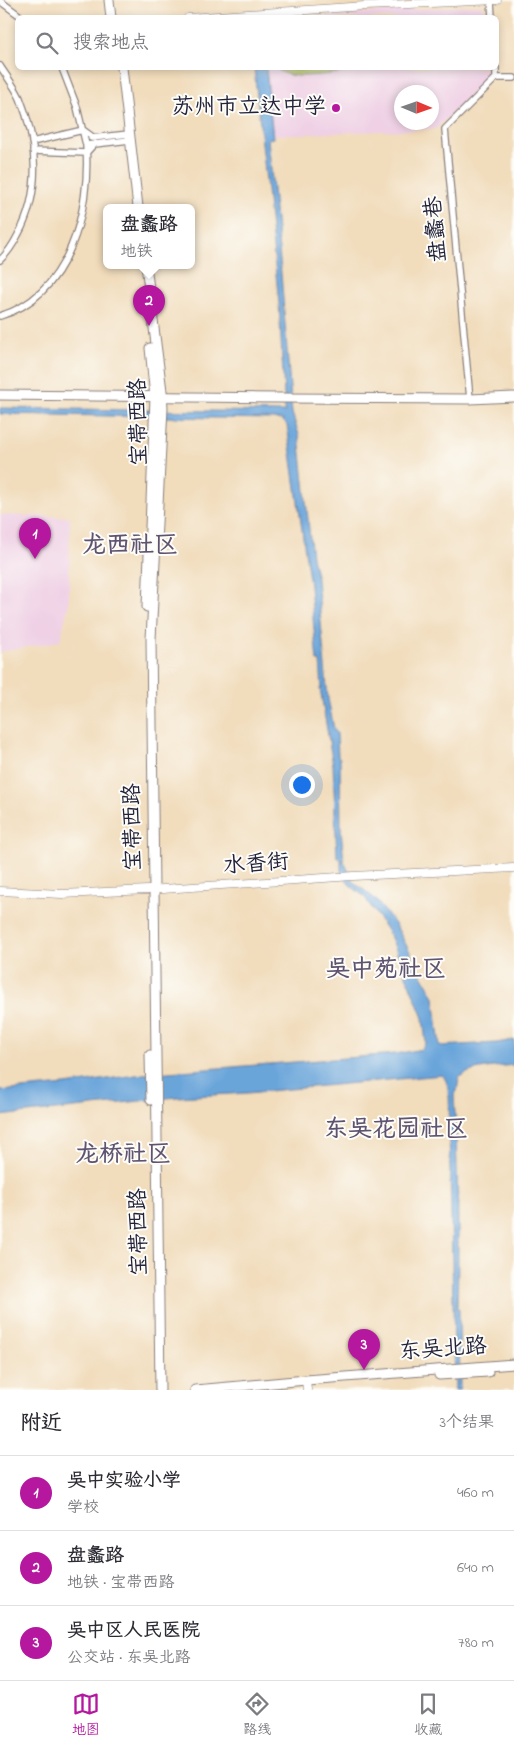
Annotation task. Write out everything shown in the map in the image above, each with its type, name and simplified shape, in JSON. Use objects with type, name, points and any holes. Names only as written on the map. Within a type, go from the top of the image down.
[{"type":"main road","points":[[109,0],[111,15]]},
{"type":"main road","points":[[115,0],[117,15]]},
{"type":"main road","points":[[116,70],[138,204]]},
{"type":"main road","points":[[122,70],[132,204]]},
{"type":"main road","name":"宝带西路","points":[[141,269],[159,394]]},
{"type":"main road","name":"宝带西路","points":[[146,269],[159,394],[151,639],[154,1390]]},
{"type":"main road","points":[[0,389],[159,394]]},
{"type":"main road","points":[[470,396],[514,392]]},
{"type":"main road","points":[[0,395],[159,394],[514,397]]},
{"type":"main road","name":"宝带西路","points":[[154,1103],[160,1390]]},
{"type":"main road","name":"东吴北路","points":[[259,1390],[514,1364]]},
{"type":"main road","name":"东吴北路","points":[[457,1371],[514,1370]]},
{"type":"main road","name":"东吴北路","points":[[194,1390],[307,1385]]},
{"type":"street","points":[[491,0],[492,15]]},
{"type":"street","points":[[232,15],[365,3],[497,0]]},
{"type":"street","points":[[0,1],[19,15]]},
{"type":"street","points":[[0,66],[14,86],[30,129],[34,180],[33,197],[28,214],[14,244],[0,260]]},
{"type":"street","points":[[0,316],[25,305],[38,296],[60,269],[69,252],[82,211],[87,170],[85,141],[72,93],[63,70]]},
{"type":"street","points":[[496,70],[496,78],[514,78]]},
{"type":"street","name":"盘蠡巷","points":[[470,396],[445,128],[496,78]]},
{"type":"street","points":[[32,142],[83,130]]},
{"type":"street","points":[[83,130],[94,140]]},
{"type":"street","points":[[85,141],[127,137]]},
{"type":"street","points":[[86,153],[94,140]]},
{"type":"street","points":[[33,151],[86,153]]},
{"type":"street","name":"水香街","points":[[0,891],[62,894],[151,890],[343,876],[514,868]]},
{"type":"shaded area","points":[[481,5],[485,9],[486,15],[336,15]]},
{"type":"shaded area","name":"苏州市立达中学","points":[[267,70],[487,70],[488,77],[439,126],[439,85],[394,85],[394,130],[409,130],[272,135]]},
{"type":"shaded area","points":[[0,515],[70,517],[69,602],[60,641],[0,652]]},
{"type":"green space","points":[[279,70],[354,70],[304,76],[288,75]]},
{"type":"water","points":[[254,70],[266,70],[273,138],[268,139],[292,413],[299,435],[312,557],[317,579],[328,699],[334,729],[337,734],[338,757],[340,758],[341,829],[344,862],[354,882],[375,899],[395,924],[434,997],[440,1046],[496,1043],[514,1040],[514,1065],[485,1068],[464,1074],[459,1078],[457,1091],[454,1095],[460,1390],[455,1390],[449,1100],[447,1085],[442,1075],[247,1093],[177,1097],[0,1116],[0,1091],[65,1085],[143,1074],[396,1054],[422,1049],[426,1043],[423,1018],[390,935],[364,896],[350,885],[341,871],[341,858],[337,858],[333,765],[320,688],[322,688],[320,661],[317,661],[310,586],[287,425],[282,420],[272,419],[0,414],[0,408],[285,412],[279,303]]},
{"type":"place","name":"苏州市立达中学","points":[[336,108]]},
{"type":"place","name":"盘蠡路","points":[[149,326]]},
{"type":"place","name":"吴中实验小学","points":[[35,559]]},
{"type":"place","name":"吴中区人民医院","points":[[364,1370]]},
{"type":"district","name":"龙西社区","points":[[130,546]]},
{"type":"district","name":"吴中苑社区","points":[[386,970]]},
{"type":"district","name":"东吴花园社区","points":[[396,1130]]},
{"type":"district","name":"龙桥社区","points":[[123,1155]]}]
